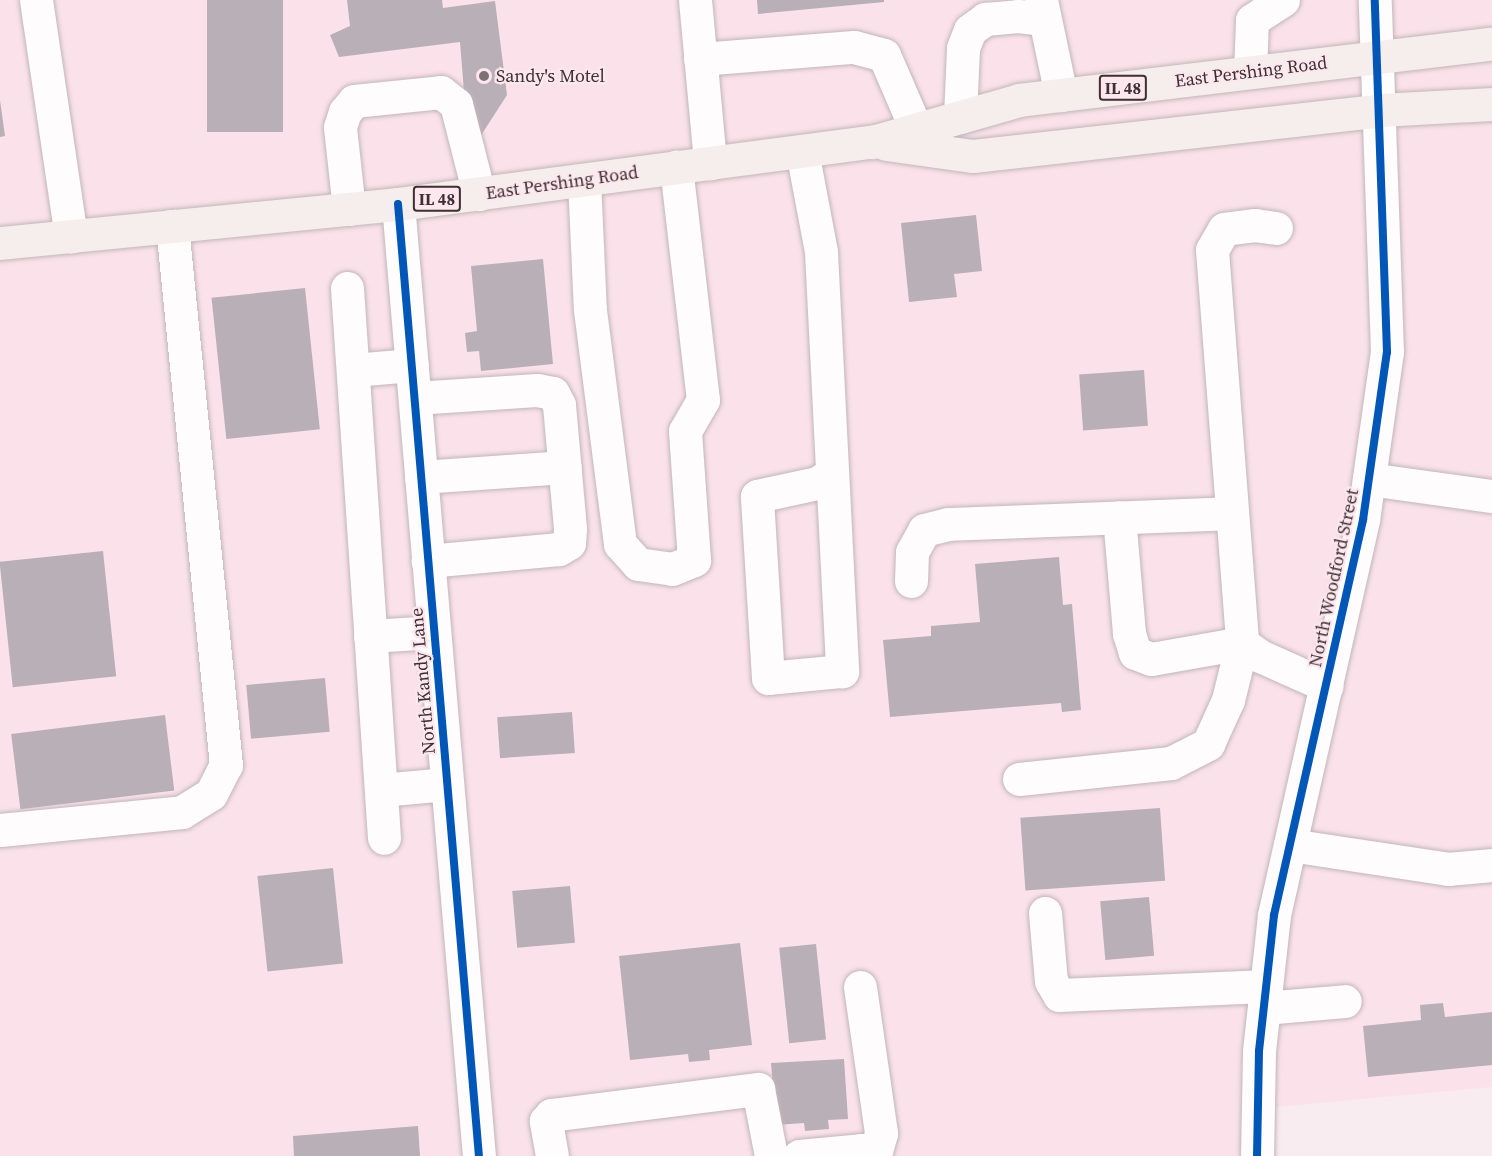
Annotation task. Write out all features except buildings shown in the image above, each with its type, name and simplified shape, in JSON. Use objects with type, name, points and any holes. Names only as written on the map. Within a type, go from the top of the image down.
[{"type":"main road","name":"East Pershing Road","points":[[0,243],[398,204],[872,142],[1019,100],[1492,44]]},
{"type":"main road","name":"East Pershing Road","points":[[872,142],[973,156],[1380,110],[1492,104]]},
{"type":"street","points":[[36,0],[70,236]]},
{"type":"street","points":[[695,0],[710,163]]},
{"type":"street","points":[[1250,72],[1252,20],[1282,0]]},
{"type":"street","name":"North Woodford Street","points":[[1257,1156],[1265,997],[1274,915],[1327,686],[1369,479],[1387,352],[1376,0]]},
{"type":"street","points":[[960,117],[963,48],[970,30],[985,19],[1018,16],[1041,10],[1061,95]]},
{"type":"street","points":[[700,58],[854,46],[884,55],[916,129]]},
{"type":"street","points":[[349,209],[340,127],[345,112],[354,101],[441,92],[456,104],[479,194]]},
{"type":"street","points":[[802,151],[821,252],[830,475],[842,670],[768,678],[757,496],[817,483],[830,475]]},
{"type":"street","points":[[585,180],[590,310],[620,544],[638,564],[672,569],[694,560],[685,431],[703,400],[676,167]]},
{"type":"street","name":"North Kandy Lane","points":[[398,204],[479,1156]]},
{"type":"street","points":[[1018,779],[1171,763],[1208,744],[1228,700],[1242,644],[1212,250],[1224,229],[1255,225],[1276,228]]},
{"type":"street","points":[[0,830],[182,812],[212,794],[226,765],[172,226]]},
{"type":"street","points":[[347,288],[384,838]]},
{"type":"street","points":[[353,370],[412,365]]},
{"type":"street","points":[[415,398],[537,390],[553,393],[559,405],[564,467],[569,543],[559,549],[428,561]]},
{"type":"street","points":[[422,477],[564,467]]},
{"type":"street","points":[[1369,479],[1492,496]]},
{"type":"street","points":[[911,581],[912,552],[924,530],[948,524],[1232,513]]},
{"type":"street","points":[[1119,517],[1129,633],[1135,653],[1151,660],[1242,644],[1260,656],[1327,686]]},
{"type":"street","points":[[370,636],[434,632]]},
{"type":"street","points":[[381,790],[447,784]]},
{"type":"street","points":[[1290,845],[1448,869],[1492,865]]},
{"type":"street","points":[[1045,913],[1051,981],[1059,995],[1265,997],[1345,1001]]},
{"type":"street","points":[[799,1156],[861,1150],[873,1156],[880,1133],[860,987]]},
{"type":"street","points":[[552,1156],[546,1121],[551,1115],[758,1089],[771,1156]]},
{"type":"shaded area","points":[[0,0],[1492,0],[1492,1087],[1258,1109],[1257,1156],[0,1156]]},
{"type":"cycle path","points":[[1257,1156],[1259,1051],[1274,915],[1363,520],[1387,352],[1375,0]]},
{"type":"cycle path","points":[[398,204],[479,1156]]},
{"type":"place","name":"Sandy's Motel","points":[[484,76]]}]
